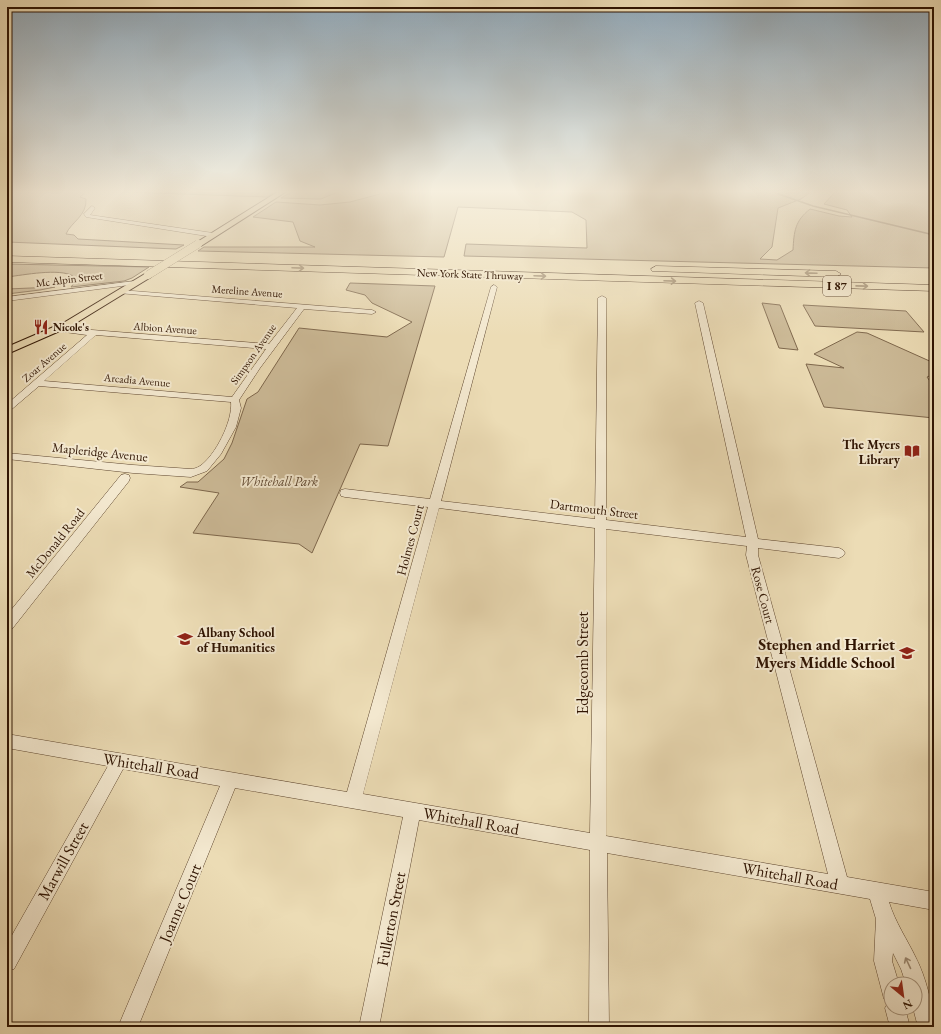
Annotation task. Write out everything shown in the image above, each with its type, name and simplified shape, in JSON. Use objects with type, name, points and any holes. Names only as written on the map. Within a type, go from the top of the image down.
[{"type":"highway","name":"New York State Thruway","points":[[7,250],[496,264]]},
{"type":"highway","name":"New York State Thruway","points":[[7,259],[934,288]]},
{"type":"highway","name":"I 87","points":[[646,268],[849,274]]},
{"type":"main road","points":[[7,351],[57,329],[206,239]]},
{"type":"street","name":"Mc Alpin Street","points":[[7,299],[135,283]]},
{"type":"street","name":"Holmes Court","points":[[353,800],[494,287]]},
{"type":"street","name":"Mereline Avenue","points":[[120,292],[372,312]]},
{"type":"street","name":"Edgecomb Street","points":[[599,1027],[598,843],[602,298]]},
{"type":"street","name":"Rose Court","points":[[699,303],[747,510],[753,542],[752,555],[840,885]]},
{"type":"street","name":"Simpson Avenue","points":[[191,473],[204,469],[218,452],[231,427],[236,408],[235,400],[302,306]]},
{"type":"street","name":"Albion Avenue","points":[[57,329],[272,347]]},
{"type":"street","name":"Zoar Avenue","points":[[9,407],[94,333]]},
{"type":"street","name":"Arcadia Avenue","points":[[37,383],[235,400]]},
{"type":"street","name":"Mapleridge Avenue","points":[[7,456],[133,469],[191,473]]},
{"type":"street","name":"McDonald Road","points":[[7,625],[125,478]]},
{"type":"street","name":"Dartmouth Street","points":[[345,493],[839,553]]},
{"type":"street","name":"Whitehall Road","points":[[7,741],[934,901]]},
{"type":"street","name":"Marwill Street","points":[[7,962],[119,760]]},
{"type":"street","name":"Joanne Court","points":[[128,1027],[231,779]]},
{"type":"street","name":"Fullerton Street","points":[[369,1027],[413,810]]},
{"type":"street","points":[[877,891],[885,919],[910,966],[928,1027]]},
{"type":"street","points":[[885,919],[883,961],[887,976]]},
{"type":"street","points":[[897,1016],[900,1027]]},
{"type":"green space","points":[[7,239],[82,239],[184,245],[176,249],[7,242]]},
{"type":"green space","points":[[299,239],[449,239],[444,257],[198,251],[204,247],[315,247],[300,241]]},
{"type":"green space","points":[[587,239],[773,239],[772,247],[760,259],[777,260],[793,250],[794,239],[934,239],[934,268],[464,256],[466,244],[587,248]]},
{"type":"green space","points":[[7,264],[149,267],[132,278],[124,281],[71,287],[75,282],[69,281],[73,276],[59,272],[7,277]]},
{"type":"green space","name":"Whitehall Park","points":[[350,283],[435,286],[388,446],[360,444],[312,553],[299,544],[193,533],[219,493],[180,487],[187,482],[198,482],[224,459],[232,443],[247,399],[258,392],[299,328],[387,337],[412,322],[372,303],[365,295],[346,290]]},
{"type":"green space","points":[[55,287],[40,290],[7,294],[7,289]]},
{"type":"green space","points":[[762,303],[780,305],[798,350],[779,348]]},
{"type":"green space","points":[[803,305],[906,311],[924,332],[815,326]]},
{"type":"green space","points":[[857,332],[867,333],[934,363],[934,374],[927,377],[934,387],[934,418],[824,407],[806,364],[844,368],[814,354]]},
{"type":"place","name":"Nicole's","points":[[41,327]]},
{"type":"place","name":"The Myers Library","points":[[912,451]]},
{"type":"place","name":"Albany School of Humanities","points":[[185,639]]},
{"type":"place","name":"Stephen and Harriet Myers Middle School","points":[[907,653]]}]
